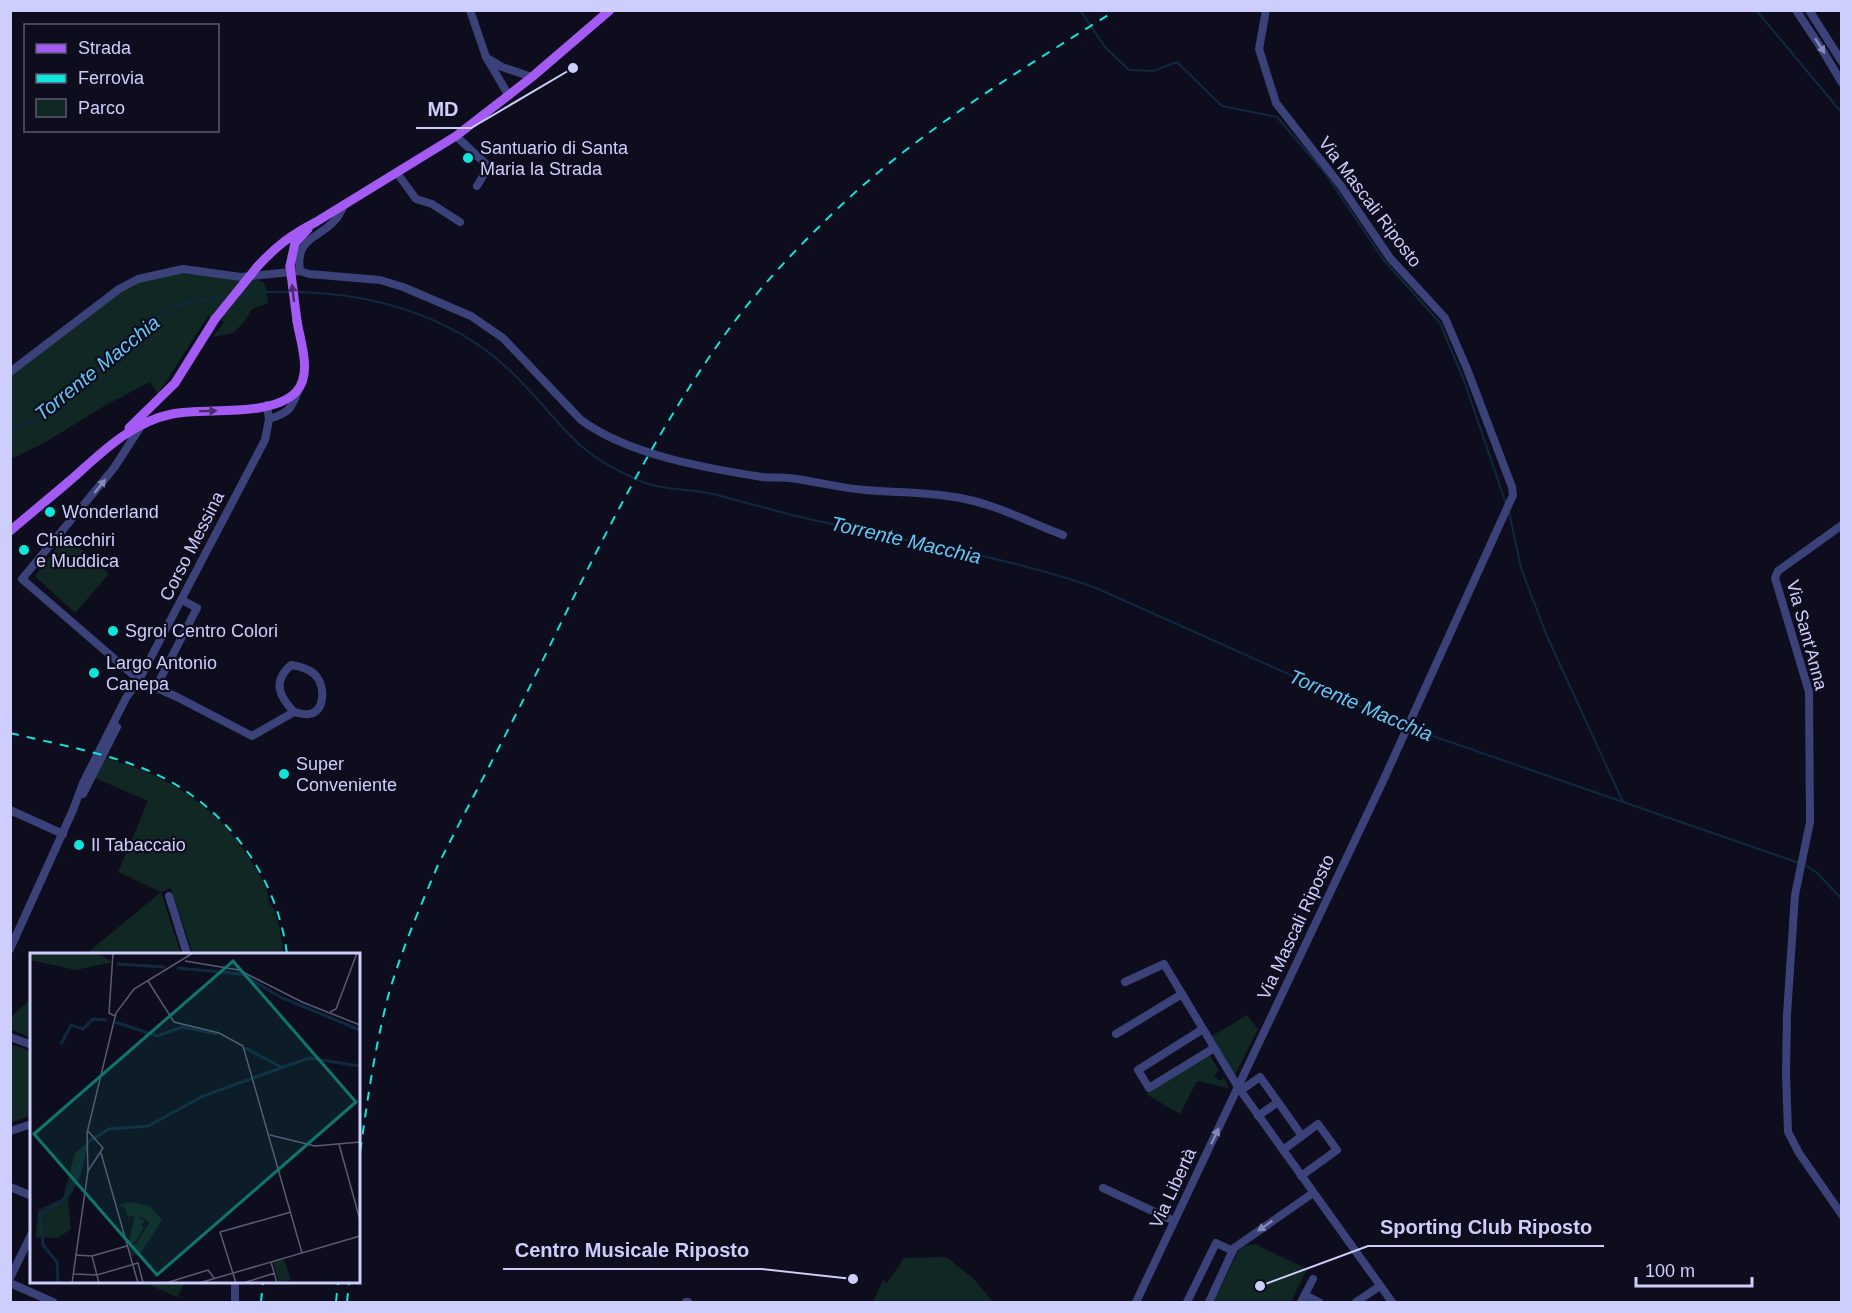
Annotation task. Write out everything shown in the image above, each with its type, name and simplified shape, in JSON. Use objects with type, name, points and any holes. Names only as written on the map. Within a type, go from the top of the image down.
[{"type":"main road","points":[[170,414],[164,412],[162,406],[215,319],[257,267],[284,240],[456,136],[532,77],[610,10]]},
{"type":"main road","points":[[290,266],[298,238],[316,222]]},
{"type":"main road","points":[[114,442],[141,426],[170,414],[238,410],[267,405],[291,396],[299,388],[304,363],[290,266],[286,256],[282,254],[266,257]]},
{"type":"main road","points":[[10,531],[114,442],[175,383]]},
{"type":"street","points":[[470,10],[486,57],[508,96]]},
{"type":"street","name":"Via Mascali Riposto","points":[[1239,1089],[1513,495],[1512,487],[1467,369],[1445,318],[1390,258],[1341,186],[1276,103],[1259,50],[1266,10]]},
{"type":"street","points":[[1796,10],[1842,83]]},
{"type":"street","points":[[1809,10],[1842,62]]},
{"type":"street","points":[[486,57],[502,67],[532,77]]},
{"type":"street","points":[[456,136],[487,165],[477,186]]},
{"type":"street","points":[[397,173],[416,199],[432,204],[460,222]]},
{"type":"street","points":[[300,271],[301,249],[310,238],[336,219],[344,205]]},
{"type":"street","points":[[10,372],[119,289],[138,279],[183,269],[241,277],[300,271],[309,274],[380,280],[403,287],[471,316],[503,338],[581,420],[592,428],[660,456],[764,477],[789,478],[843,488],[964,499],[1063,535]]},
{"type":"street","points":[[267,405],[269,419],[286,414],[299,388]]},
{"type":"street","name":"Corso Messina","points":[[10,949],[97,754],[182,600],[265,440],[269,419]]},
{"type":"street","points":[[141,426],[114,468],[22,579],[138,682],[156,687],[252,736],[294,712],[307,715],[315,712],[320,707],[322,699],[321,686],[315,674],[291,665],[286,670],[278,687],[287,705],[294,712]]},
{"type":"street","name":"Via Sant'Anna","points":[[1842,525],[1778,571],[1775,578],[1809,692],[1809,822],[1801,856],[1793,919],[1787,1014],[1788,1132],[1804,1161],[1842,1215]]},
{"type":"street","points":[[156,687],[197,608],[182,600]]},
{"type":"street","points":[[10,810],[63,834]]},
{"type":"street","points":[[169,896],[187,953]]},
{"type":"street","points":[[1125,982],[1164,964],[1239,1089],[1392,1302]]},
{"type":"street","points":[[1116,1034],[1182,994]]},
{"type":"street","points":[[1203,1029],[1138,1070],[1149,1088],[1214,1048]]},
{"type":"street","points":[[10,1037],[30,1044]]},
{"type":"street","points":[[1239,1089],[1260,1077],[1302,1136]]},
{"type":"street","name":"Via Libertà","points":[[1136,1302],[1239,1089]]},
{"type":"street","points":[[1258,1116],[1278,1102]]},
{"type":"street","points":[[1283,1150],[1318,1124],[1337,1150],[1301,1176]]},
{"type":"street","points":[[10,1131],[30,1125]]},
{"type":"street","points":[[10,1187],[30,1195]]},
{"type":"street","points":[[1103,1188],[1174,1221]]},
{"type":"street","points":[[1209,1302],[1234,1248],[1313,1193]]},
{"type":"street","points":[[10,1278],[30,1237]]},
{"type":"street","points":[[1187,1302],[1216,1243],[1233,1251]]},
{"type":"street","points":[[1313,1279],[1303,1299],[1319,1302]]},
{"type":"street","points":[[10,1283],[53,1302]]},
{"type":"street","points":[[235,1302],[236,1283]]},
{"type":"street","points":[[1356,1302],[1380,1286]]},
{"type":"green space","points":[[188,271],[258,280],[264,283],[268,303],[252,309],[233,333],[213,337],[224,322],[208,316],[158,394],[150,382],[106,405],[44,443],[11,459],[11,375],[128,286],[146,278]]},
{"type":"green space","points":[[66,536],[109,574],[75,613],[35,576]]},
{"type":"green space","points":[[104,758],[171,784],[209,811],[241,846],[264,883],[268,900],[279,926],[284,953],[193,953],[171,888],[161,892],[118,872],[148,801],[95,778]]},
{"type":"green space","points":[[161,892],[181,953],[87,953]]},
{"type":"green space","points":[[30,1000],[30,1038],[10,1029],[11,1017]]},
{"type":"green space","points":[[1247,1015],[1258,1029],[1234,1073],[1212,1036]]},
{"type":"green space","points":[[11,1044],[30,1051],[30,1115],[11,1123]]},
{"type":"green space","points":[[1210,1055],[1219,1071],[1214,1075],[1219,1081],[1224,1078],[1229,1088],[1197,1081],[1180,1114],[1146,1094]]},
{"type":"green space","points":[[1255,1244],[1307,1269],[1291,1302],[1213,1302],[1239,1250],[1244,1246]]},
{"type":"green space","points":[[946,1257],[974,1279],[992,1301],[873,1302],[883,1280],[887,1283],[904,1258]]},
{"type":"green space","points":[[145,1283],[184,1283],[177,1297]]},
{"type":"waterway","points":[[1080,10],[1105,47],[1129,70],[1153,71],[1177,62],[1222,106],[1277,117],[1325,173],[1383,259],[1440,323],[1465,383],[1506,504]]},
{"type":"waterway","points":[[1756,10],[1842,113]]},
{"type":"waterway","name":"Torrente Macchia","points":[[239,295],[290,292]]},
{"type":"waterway","name":"Torrente Macchia","points":[[296,292],[324,293],[380,302],[434,320],[459,333],[483,348],[505,366],[587,450],[622,473],[647,484],[713,494],[804,518],[994,559],[1071,579],[1096,588],[1407,727],[1805,865],[1816,872],[1842,899]]},
{"type":"waterway","name":"Torrente Macchia","points":[[10,431],[40,418],[72,394],[155,319],[172,308],[188,302],[230,297]]},
{"type":"waterway","points":[[1509,512],[1521,568],[1546,634],[1623,802]]},
{"type":"railway","points":[[360,1153],[367,1102],[389,993],[405,944],[438,865],[625,498],[648,455],[699,373],[737,318],[761,289],[799,247],[859,189],[893,160],[965,107],[1116,10]]},
{"type":"railway","points":[[10,733],[89,751],[134,765],[164,778],[191,795],[216,815],[237,838],[255,864],[270,892],[281,922],[287,953]]},
{"type":"railway","points":[[261,1302],[263,1283]]},
{"type":"railway","points":[[336,1302],[338,1283]]},
{"type":"railway","points":[[347,1302],[349,1283]]},
{"type":"place","name":"MD","points":[[573,68]]},
{"type":"place","name":"Santuario di Santa Maria la Strada","points":[[468,158]]},
{"type":"place","name":"Wonderland","points":[[50,512]]},
{"type":"place","name":"Chiacchiri e Muddica","points":[[24,550]]},
{"type":"place","name":"Sgroi Centro Colori","points":[[113,631]]},
{"type":"place","name":"Largo Antonio Canepa","points":[[94,673]]},
{"type":"place","name":"Super Conveniente","points":[[284,774]]},
{"type":"place","name":"Il Tabaccaio","points":[[79,845]]},
{"type":"place","name":"Centro Musicale Riposto","points":[[853,1279]]},
{"type":"place","name":"Sporting Club Riposto","points":[[1260,1286]]}]
